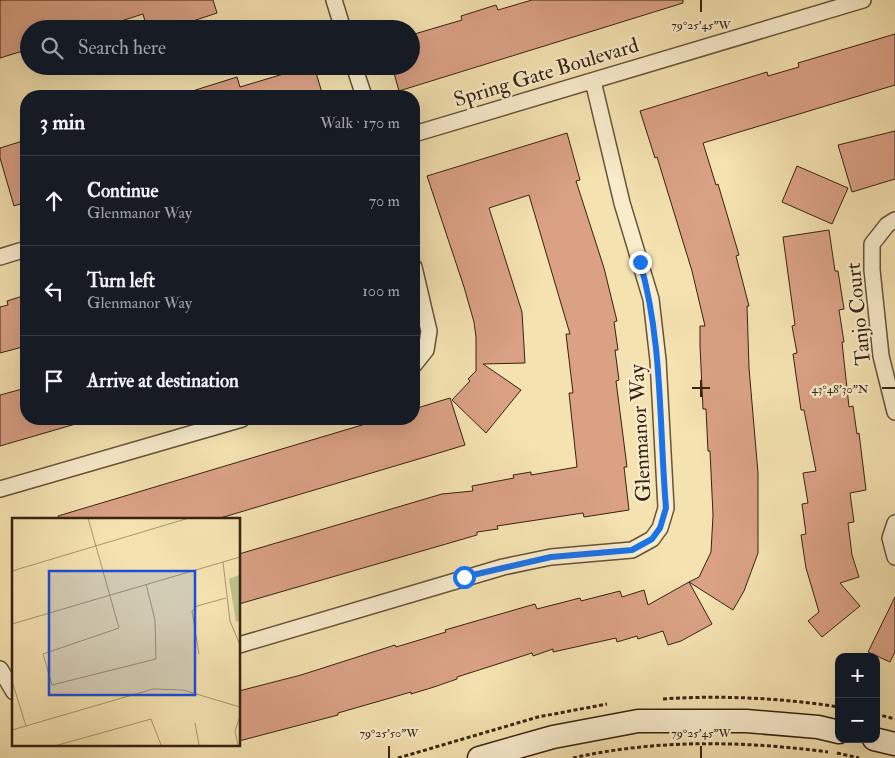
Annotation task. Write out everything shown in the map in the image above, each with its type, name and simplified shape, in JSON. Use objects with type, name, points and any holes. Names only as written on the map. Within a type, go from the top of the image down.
[{"type":"street","points":[[334,0],[340,20]]},
{"type":"street","name":"Spring Gate Boulevard","points":[[420,132],[863,0]]},
{"type":"street","points":[[357,75],[362,90]]},
{"type":"street","name":"Glenmanor Way","points":[[240,645],[503,567],[551,557],[632,550],[652,539],[660,528],[666,508],[658,360],[651,299],[622,203],[593,80]]},
{"type":"street","name":"Tanjo Court","points":[[895,220],[887,225],[872,244],[872,270],[882,356],[895,412]]},
{"type":"street","points":[[0,257],[20,251]]},
{"type":"street","points":[[420,293],[429,331],[426,350],[420,358]]},
{"type":"street","points":[[0,489],[221,425]]},
{"type":"street","points":[[895,523],[890,538],[895,557]]},
{"type":"street","points":[[0,669],[12,689]]},
{"type":"street","points":[[479,758],[553,737],[638,721],[746,721],[818,727],[835,731]]},
{"type":"street","points":[[880,740],[895,744]]},
{"type":"path","points":[[880,715],[895,719]]},
{"type":"path","points":[[573,758],[641,747],[691,744],[756,744],[859,758]]},
{"type":"building","points":[[0,0],[213,0],[217,13],[196,20],[145,20],[143,14],[124,20],[20,20],[20,52],[0,58]]},
{"type":"building","points":[[532,0],[683,0],[683,3],[399,90],[395,75],[420,75],[420,32],[462,20],[461,16],[496,5],[498,10]]},
{"type":"building","points":[[895,34],[895,85],[703,143],[716,185],[718,184],[739,255],[736,256],[749,306],[747,306],[749,368],[758,473],[758,553],[744,591],[733,610],[689,582],[699,577],[711,552],[713,515],[710,451],[708,451],[706,409],[703,409],[700,346],[700,326],[705,326],[692,271],[657,157],[655,158],[640,111],[767,72],[768,76],[799,67],[798,63]]},
{"type":"building","points":[[280,75],[317,75],[321,90],[196,90],[237,77],[240,87]]},
{"type":"building","points":[[895,131],[895,179],[852,192],[838,145]]},
{"type":"building","points":[[567,133],[580,180],[576,181],[604,268],[617,321],[614,322],[618,350],[615,350],[619,380],[616,381],[627,467],[624,467],[629,510],[584,517],[583,513],[497,526],[498,529],[477,532],[477,535],[240,604],[240,554],[442,494],[473,491],[472,486],[514,478],[513,475],[531,472],[531,475],[577,467],[569,393],[573,393],[566,334],[570,334],[529,195],[489,208],[522,312],[525,363],[483,364],[521,390],[486,433],[452,400],[470,381],[468,379],[476,371],[476,337],[474,322],[464,287],[427,176]]},
{"type":"building","points":[[20,142],[20,204],[14,206],[0,158],[0,148]]},
{"type":"building","points":[[797,166],[848,188],[832,224],[782,202]]},
{"type":"building","points":[[829,230],[835,271],[838,271],[844,309],[839,310],[844,342],[842,342],[849,407],[853,406],[857,434],[859,433],[866,490],[850,493],[854,522],[848,523],[852,555],[859,577],[840,583],[860,606],[822,637],[808,621],[819,612],[806,568],[801,535],[806,534],[802,504],[808,503],[803,473],[816,471],[804,410],[801,410],[793,354],[797,353],[792,326],[795,325],[783,237]]},
{"type":"building","points":[[20,297],[20,348],[0,353],[0,307],[8,305],[7,301]]},
{"type":"building","points":[[20,390],[20,425],[72,425],[0,446],[0,395]]},
{"type":"building","points":[[450,398],[465,445],[220,518],[59,518],[58,516],[362,425],[420,425],[420,407]]},
{"type":"building","points":[[689,582],[712,624],[681,641],[668,645],[663,631],[638,639],[637,636],[617,642],[616,638],[553,652],[553,649],[533,656],[532,653],[411,694],[411,692],[338,713],[338,715],[240,741],[240,691],[301,675],[535,604],[537,609],[580,598],[581,601],[620,591],[622,597],[644,590],[648,605]]},
{"type":"building","points":[[895,597],[895,652],[890,662],[880,657],[880,653],[868,652]]},
{"type":"route","points":[[464,577],[551,557],[632,550],[652,539],[660,528],[666,508],[658,360],[651,299],[640,262]]}]
